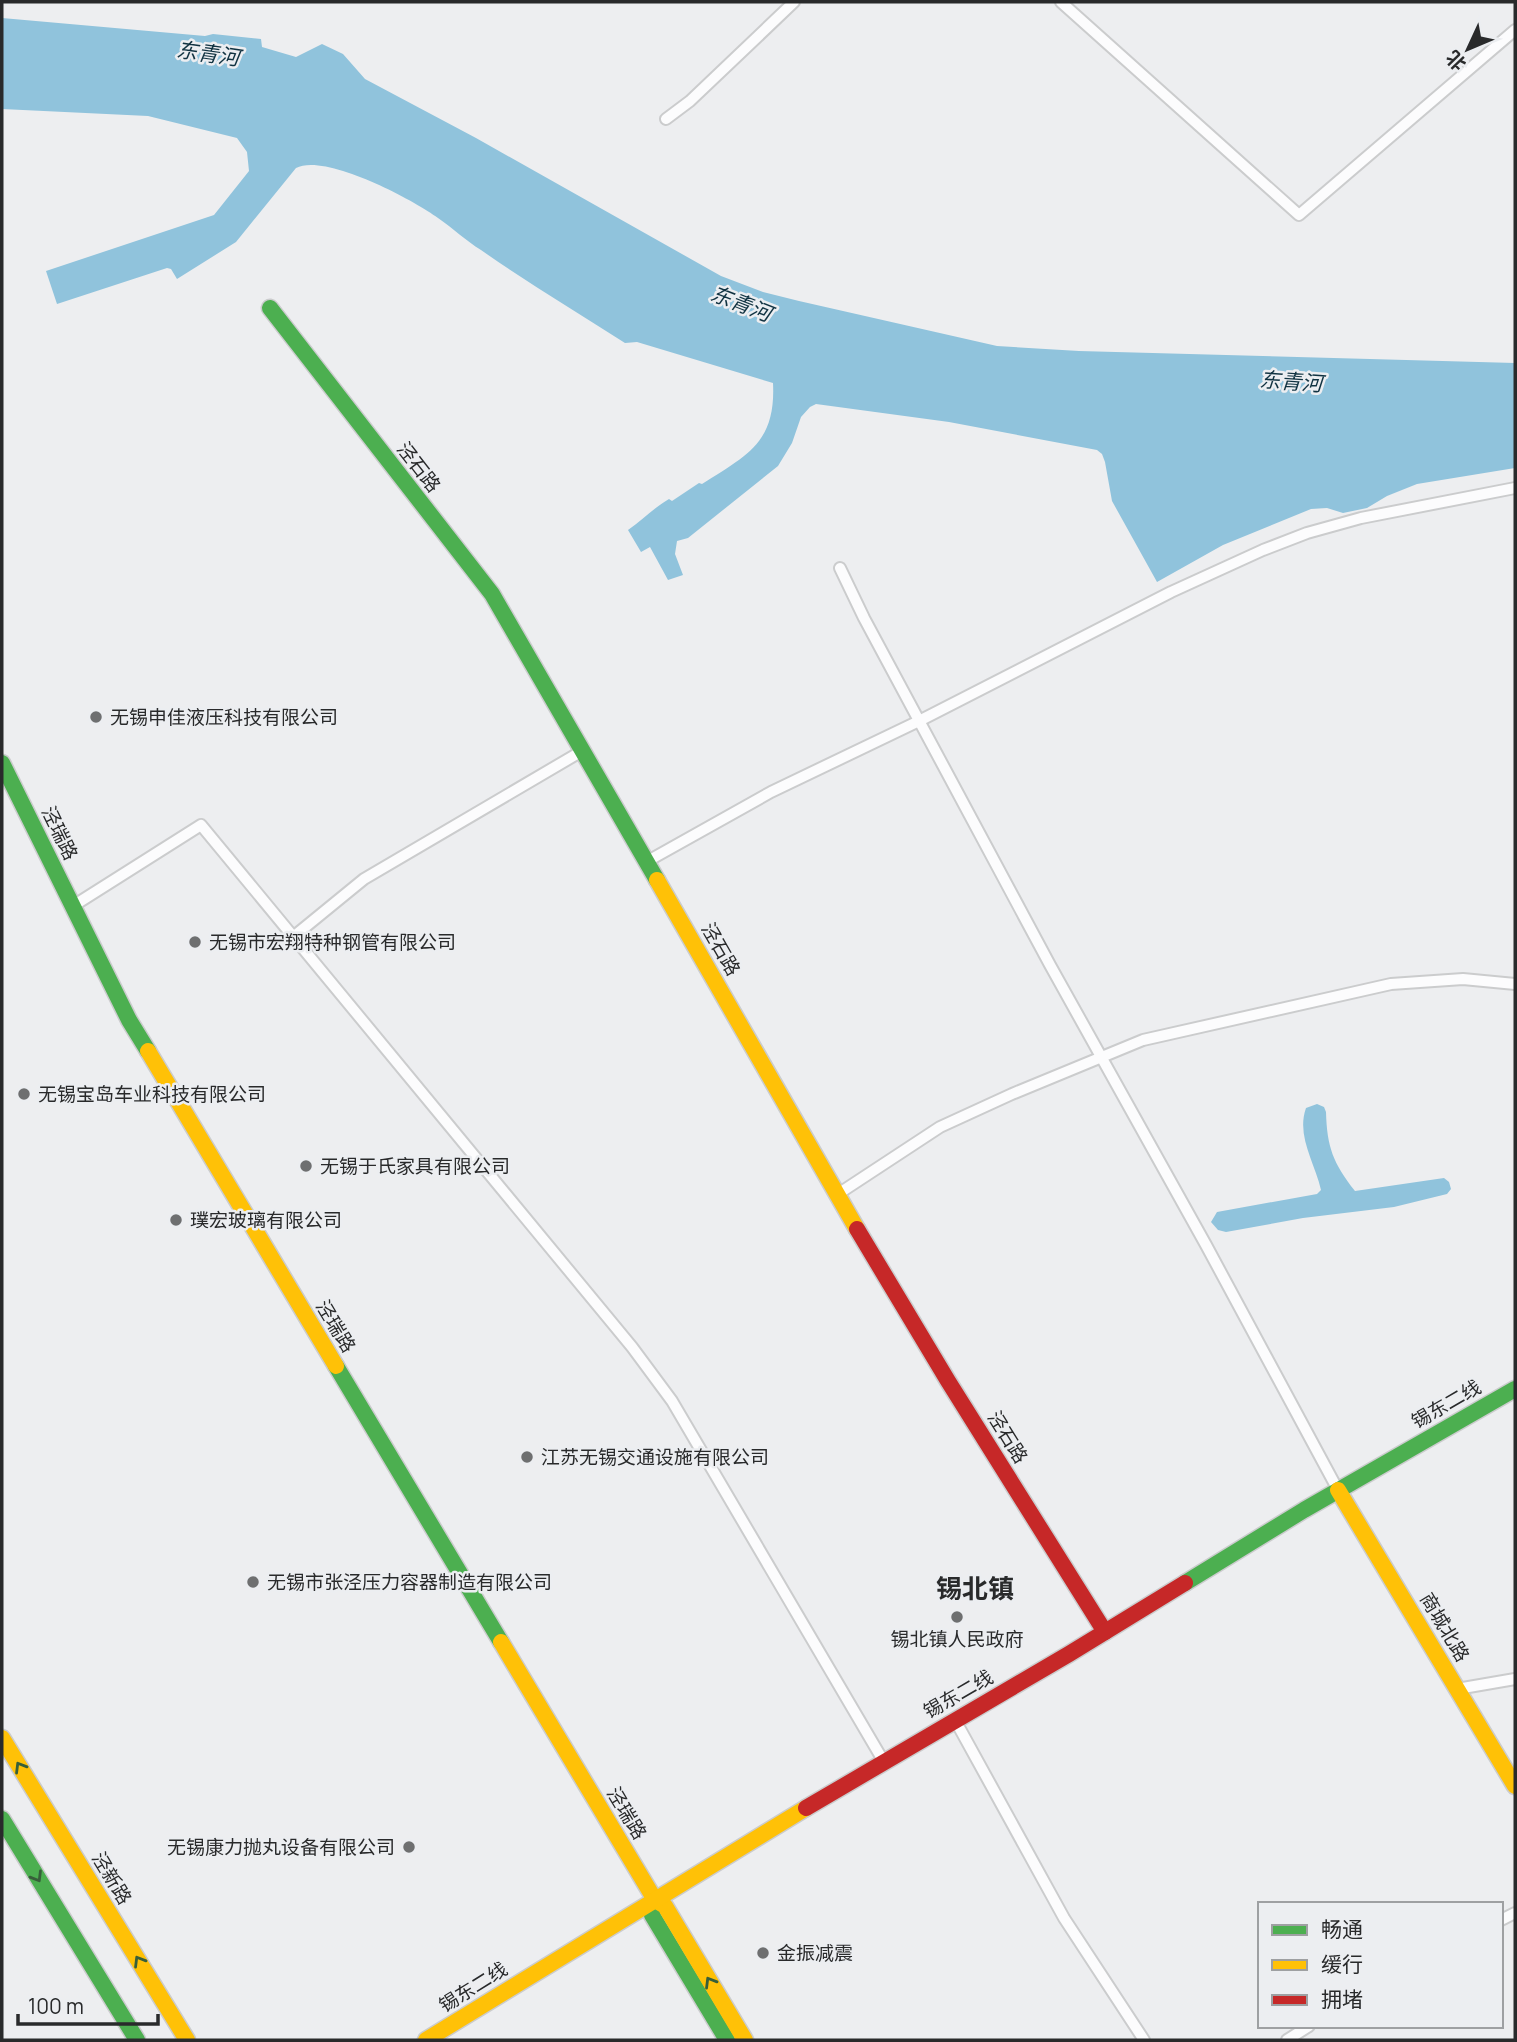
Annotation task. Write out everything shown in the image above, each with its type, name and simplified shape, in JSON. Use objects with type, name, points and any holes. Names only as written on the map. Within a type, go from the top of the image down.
[{"type":"street","points":[[666,119],[690,101],[793,2]]},
{"type":"street","points":[[1061,2],[1299,215],[1515,30]]},
{"type":"street","name":"泾石路","points":[[270,308],[492,594],[838,1194],[955,1392],[1104,1632]]},
{"type":"street","points":[[646,862],[771,792],[919,721],[1171,592],[1262,550],[1307,533],[1361,518],[1515,488]]},
{"type":"street","points":[[840,568],[919,721],[1338,1490]]},
{"type":"street","points":[[293,937],[365,879],[582,751]]},
{"type":"street","name":"泾瑞路","points":[[2,763],[129,1020],[654,1900],[665,1906],[745,2040]]},
{"type":"street","points":[[73,906],[201,825],[632,1347],[672,1401],[884,1762]]},
{"type":"street","points":[[838,1194],[940,1128],[1012,1094],[1143,1040],[1391,984],[1463,979],[1515,984]]},
{"type":"street","name":"锡东二线","points":[[426,2040],[654,1900],[1338,1490],[1515,1389]]},
{"type":"street","name":"商城北路","points":[[1338,1490],[1515,1786]]},
{"type":"street","points":[[1457,1689],[1515,1679]]},
{"type":"street","points":[[960,1730],[1064,1918],[1144,2040]]},
{"type":"street","name":"泾新路","points":[[2,1738],[187,2040]]},
{"type":"street","points":[[2,1819],[137,2040]]},
{"type":"street","name":"泾瑞路","points":[[654,1900],[652,1915],[727,2040]]},
{"type":"street","points":[[1287,2040],[1306,2028]]},
{"type":"water","name":"东青河","points":[[2,18],[261,39],[262,47],[296,57],[322,44],[343,54],[365,79],[476,138],[721,276],[763,292],[799,301],[997,346],[1079,351],[1515,363],[1515,468],[1417,484],[1387,496],[1367,508],[1343,513],[1327,508],[1311,509],[1223,545],[1157,582],[1112,501],[1105,462],[1097,450],[949,422],[816,404],[801,417],[792,443],[778,466],[688,538],[677,541],[675,554],[683,575],[668,580],[650,547],[641,552],[628,530],[669,499],[672,501],[699,483],[702,484],[756,445],[770,420],[773,383],[637,342],[625,343],[470,243],[426,210],[368,180],[347,172],[309,165],[296,168],[236,242],[177,279],[171,269],[167,268],[57,304],[46,271],[214,215],[249,171],[247,152],[237,138],[148,116],[2,109]]},
{"type":"water","points":[[1317,1104],[1324,1107],[1326,1112],[1328,1135],[1336,1163],[1355,1191],[1444,1178],[1451,1189],[1447,1194],[1394,1207],[1303,1218],[1226,1232],[1218,1230],[1211,1222],[1217,1212],[1317,1194],[1321,1190],[1303,1129],[1306,1108]]},
{"type":"traffic: fast","points":[[270,308],[492,594],[657,880]]},
{"type":"traffic: fast","points":[[2,763],[129,1020],[148,1051]]},
{"type":"traffic: fast","points":[[336,1366],[501,1642]]},
{"type":"traffic: fast","points":[[1185,1583],[1304,1510],[1515,1389]]},
{"type":"traffic: fast","points":[[2,1819],[137,2040]]},
{"type":"traffic: fast","points":[[655,1900],[652,1915],[727,2040]]},
{"type":"traffic: slow","points":[[657,880],[857,1229]]},
{"type":"traffic: slow","points":[[148,1051],[336,1366]]},
{"type":"traffic: slow","points":[[1338,1490],[1515,1786]]},
{"type":"traffic: slow","points":[[501,1642],[655,1900],[665,1906],[745,2040]]},
{"type":"traffic: slow","points":[[2,1738],[187,2040]]},
{"type":"traffic: slow","points":[[426,2040],[806,1808]]},
{"type":"traffic: jam","points":[[857,1229],[948,1381],[1105,1632]]},
{"type":"traffic: jam","points":[[806,1808],[1185,1583]]},
{"type":"place","name":"无锡申佳液压科技有限公司","points":[[96,717]]},
{"type":"place","name":"无锡市宏翔特种钢管有限公司","points":[[195,942]]},
{"type":"place","name":"无锡宝岛车业科技有限公司","points":[[24,1094]]},
{"type":"place","name":"无锡于氏家具有限公司","points":[[306,1166]]},
{"type":"place","name":"璞宏玻璃有限公司","points":[[176,1220]]},
{"type":"place","name":"江苏无锡交通设施有限公司","points":[[527,1457]]},
{"type":"place","name":"无锡市张泾压力容器制造有限公司","points":[[253,1582]]},
{"type":"place","name":"锡北镇人民政府","points":[[957,1617]]},
{"type":"place","name":"无锡康力抛丸设备有限公司","points":[[409,1847]]},
{"type":"place","name":"金振减震","points":[[763,1953]]},
{"type":"district","name":"锡北镇","points":[[975,1589]]}]
